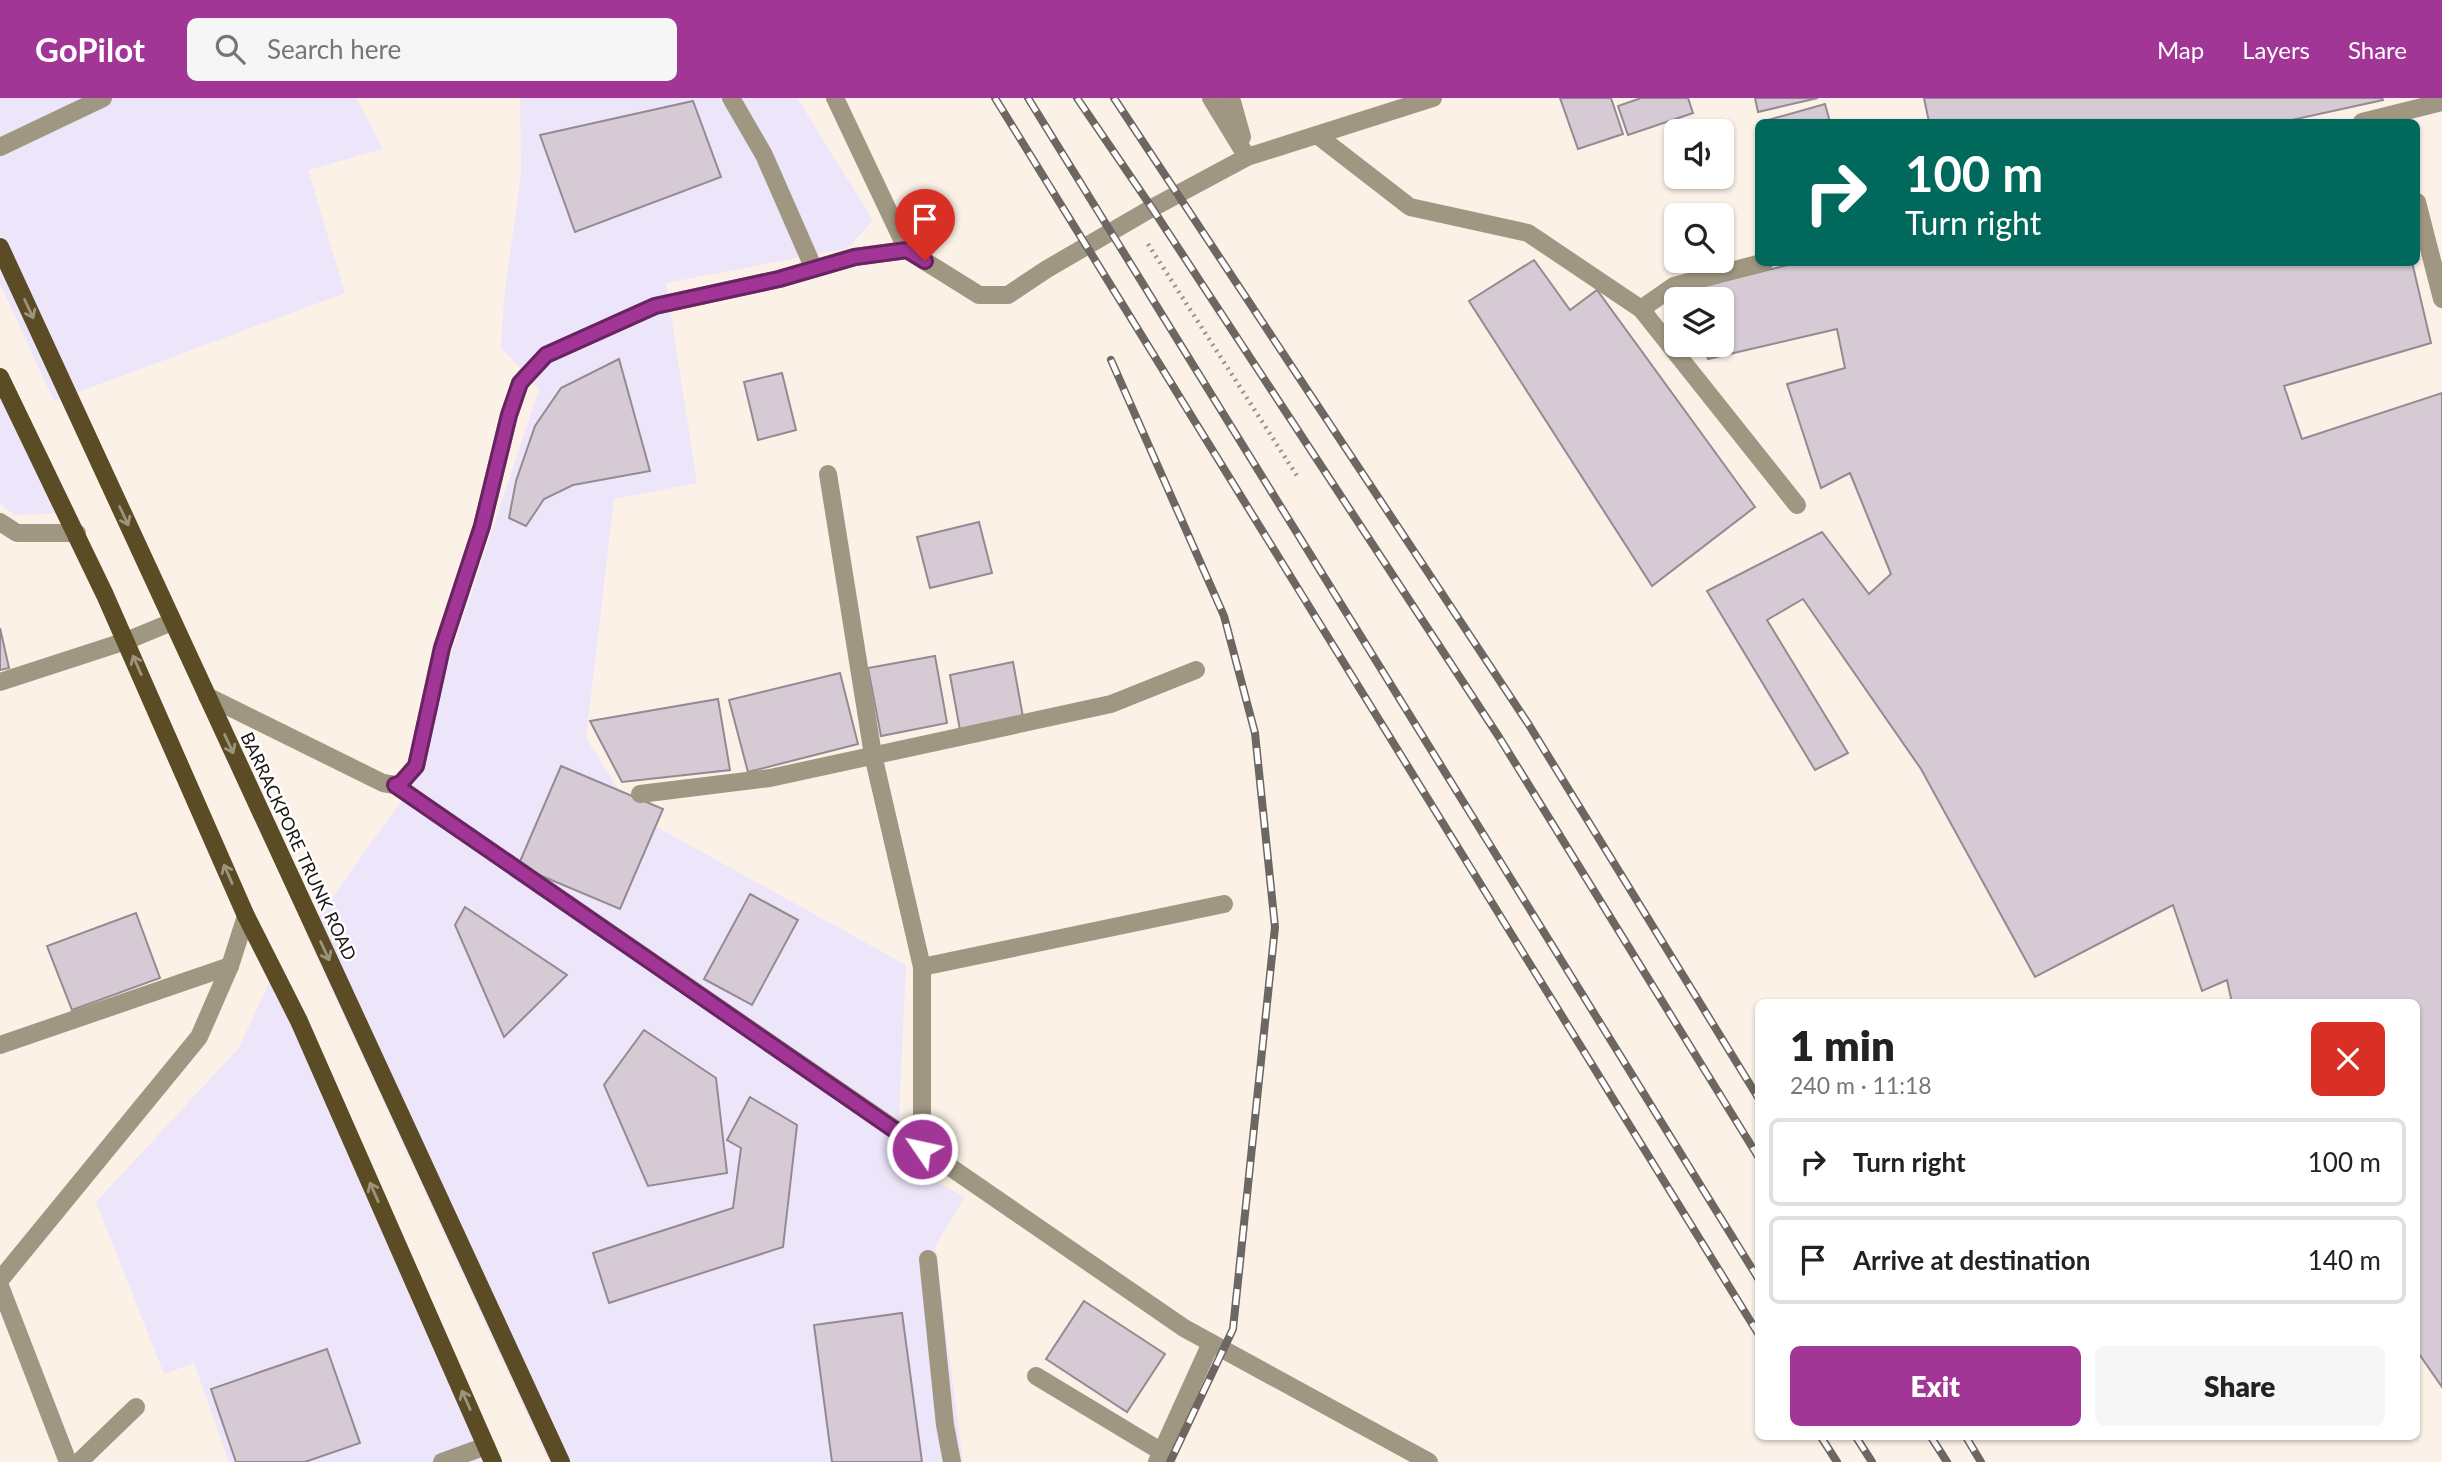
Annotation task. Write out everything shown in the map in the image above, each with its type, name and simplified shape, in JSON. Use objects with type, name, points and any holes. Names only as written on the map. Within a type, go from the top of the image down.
[{"type":"main road","name":"BARRACKPORE TRUNK ROAD","points":[[0,247],[561,1462]]},
{"type":"main road","points":[[0,377],[126,640],[246,916],[299,1021],[490,1454]]},
{"type":"street","points":[[0,147],[103,98]]},
{"type":"street","points":[[731,98],[764,155],[814,269]]},
{"type":"street","points":[[835,98],[907,250],[979,295],[1008,295],[1047,269],[1247,157],[1433,98]]},
{"type":"street","points":[[1211,98],[1247,157]]},
{"type":"street","points":[[1231,98],[1247,157]]},
{"type":"street","points":[[2370,119],[2393,111],[2442,102]]},
{"type":"street","points":[[1317,135],[1410,208],[1528,233],[1641,309],[1797,505]]},
{"type":"street","points":[[2420,214],[2442,299]]},
{"type":"street","points":[[395,785],[401,783],[416,766],[442,648],[482,526],[509,415],[520,383],[546,355],[655,306],[779,279],[855,257],[907,250]]},
{"type":"street","points":[[1641,309],[1674,286],[1755,265]]},
{"type":"street","points":[[828,474],[873,755],[922,967],[922,1149]]},
{"type":"street","points":[[0,522],[17,533],[77,533]]},
{"type":"street","points":[[0,682],[172,622]]},
{"type":"street","points":[[640,794],[770,778],[1111,704],[1196,670]]},
{"type":"street","points":[[207,696],[383,783],[395,785],[1184,1328],[1429,1462]]},
{"type":"street","points":[[922,967],[1224,904]]},
{"type":"street","points":[[0,1280],[199,1037],[230,966],[246,916]]},
{"type":"street","points":[[0,1045],[230,966]]},
{"type":"street","points":[[928,1259],[945,1425],[952,1462]]},
{"type":"street","points":[[0,1286],[68,1462]]},
{"type":"street","points":[[1036,1376],[1160,1457],[1211,1343]]},
{"type":"street","points":[[79,1462],[136,1407]]},
{"type":"street","points":[[442,1462],[490,1454]]},
{"type":"path","points":[[1132,220],[1299,479]]},
{"type":"shaded area","points":[[0,98],[356,98],[383,149],[308,170],[345,293],[54,401],[0,284]]},
{"type":"shaded area","points":[[520,98],[797,98],[873,220],[848,248],[666,283],[697,483],[614,499],[586,738],[635,815],[906,965],[897,1161],[965,1197],[935,1246],[963,1462],[549,1462],[306,934],[425,768],[428,724],[539,389],[501,347],[504,298],[521,175]]},
{"type":"shaded area","points":[[0,372],[65,513],[15,515],[0,504]]},
{"type":"shaded area","points":[[274,973],[502,1462],[229,1462],[194,1363],[164,1374],[96,1202],[238,1049]]},
{"type":"building","points":[[1560,98],[1611,98],[1623,134],[1578,149]]},
{"type":"building","points":[[1641,98],[1688,98],[1693,113],[1675,119],[1664,119],[1664,123],[1628,135],[1618,106]]},
{"type":"building","points":[[1755,98],[1818,98],[1758,112]]},
{"type":"building","points":[[1924,98],[2383,100],[2297,119],[1928,119]]},
{"type":"building","points":[[693,101],[721,177],[575,232],[540,135]]},
{"type":"building","points":[[1825,104],[1829,119],[1772,119]]},
{"type":"building","points":[[1534,260],[1570,310],[1597,290],[1755,507],[1652,586],[1469,301]]},
{"type":"building","points":[[1784,266],[2413,266],[2431,343],[2284,386],[2302,439],[2442,393],[2442,1387],[2420,1355],[2420,999],[2231,999],[2227,980],[2202,991],[2173,905],[2035,977],[1921,769],[1803,599],[1767,620],[1848,753],[1815,770],[1707,591],[1822,532],[1869,594],[1891,574],[1850,473],[1821,488],[1787,384],[1845,368],[1837,329],[1734,353],[1734,287],[1699,287]]},
{"type":"building","points":[[619,359],[650,471],[573,485],[544,499],[526,526],[509,518],[516,481],[535,426],[561,388]]},
{"type":"building","points":[[782,373],[796,430],[758,440],[744,382]]},
{"type":"building","points":[[979,522],[992,573],[930,588],[917,537]]},
{"type":"building","points":[[0,628],[9,668],[0,670]]},
{"type":"building","points":[[935,656],[947,723],[881,736],[868,668]]},
{"type":"building","points":[[1013,662],[1023,717],[960,730],[950,675]]},
{"type":"building","points":[[840,673],[858,744],[748,772],[729,700]]},
{"type":"building","points":[[718,699],[730,770],[622,782],[590,721]]},
{"type":"building","points":[[561,766],[663,809],[620,909],[518,866]]},
{"type":"building","points":[[750,894],[798,920],[752,1005],[704,979]]},
{"type":"building","points":[[465,907],[567,975],[504,1037],[455,925]]},
{"type":"building","points":[[136,913],[160,978],[72,1010],[47,946]]},
{"type":"building","points":[[644,1030],[716,1078],[727,1173],[648,1186],[604,1085]]},
{"type":"building","points":[[750,1097],[797,1125],[783,1247],[609,1303],[593,1253],[733,1208],[741,1148],[727,1140]]},
{"type":"building","points":[[1084,1301],[1165,1354],[1127,1412],[1046,1359]]},
{"type":"building","points":[[902,1313],[922,1462],[832,1462],[814,1325]]},
{"type":"building","points":[[327,1349],[360,1443],[305,1462],[236,1462],[211,1389]]},
{"type":"railway","points":[[995,98],[1755,1329]]},
{"type":"railway","points":[[1028,98],[1755,1274]]},
{"type":"railway","points":[[1077,98],[1499,737],[1755,1152]]},
{"type":"railway","points":[[1114,98],[1529,725],[1755,1092]]},
{"type":"railway","points":[[1111,360],[1224,616],[1255,733],[1275,927],[1233,1329],[1170,1462]]},
{"type":"railway","points":[[1823,1440],[1837,1462]]},
{"type":"railway","points":[[1858,1440],[1872,1462]]},
{"type":"railway","points":[[1933,1440],[1947,1462]]},
{"type":"railway","points":[[1968,1440],[1981,1462]]},
{"type":"route","points":[[922,1149],[395,785],[401,783],[416,766],[442,648],[482,526],[509,415],[520,383],[546,355],[655,306],[779,279],[855,257],[907,250],[925,261]]}]
